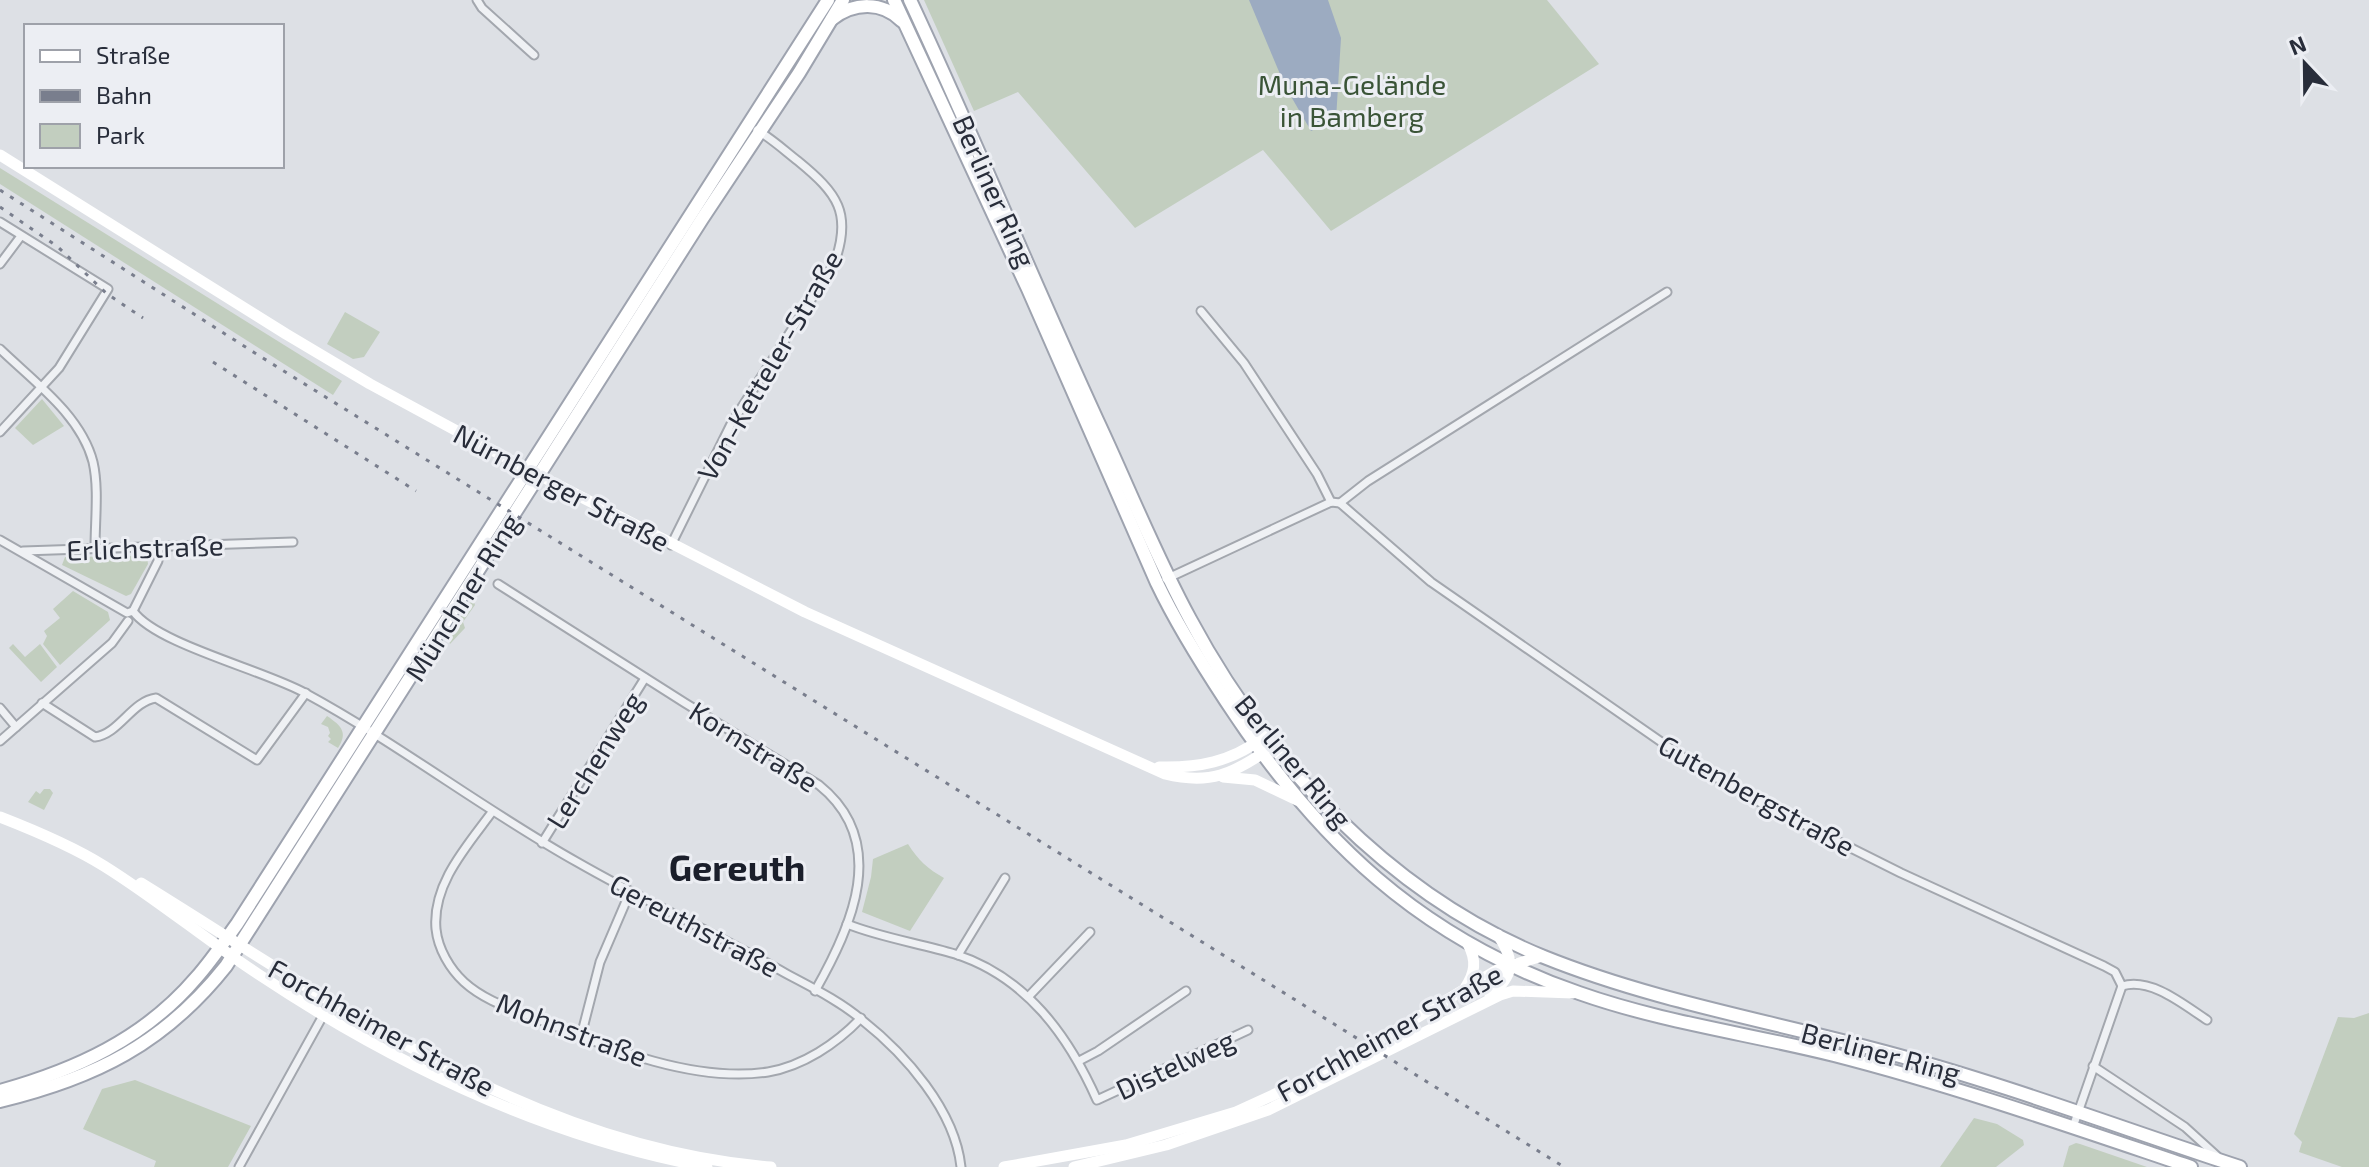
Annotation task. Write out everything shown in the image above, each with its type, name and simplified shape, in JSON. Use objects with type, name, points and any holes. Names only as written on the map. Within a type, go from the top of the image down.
[{"type":"main road","name":"Münchner Ring","points":[[0,1101],[65,1084],[136,1050],[198,999],[236,951],[368,732],[828,0]]},
{"type":"main road","name":"Münchner Ring","points":[[0,1091],[70,1069],[127,1039],[176,999],[196,978],[368,732],[761,132],[843,0]]},
{"type":"main road","name":"Berliner Ring","points":[[894,0],[1163,580],[1213,660],[1270,741],[1316,796],[1379,855],[1439,900],[1498,935],[1542,956],[1608,979],[1948,1069],[2078,1110],[2240,1167]]},
{"type":"main road","name":"Berliner Ring","points":[[910,0],[1163,580],[1180,628],[1258,749],[1300,802],[1367,872],[1468,944],[1582,994],[1903,1074],[2191,1167]]},
{"type":"main road","points":[[830,21],[855,7],[878,7],[888,10],[907,26]]},
{"type":"street","points":[[477,0],[534,55]]},
{"type":"street","name":"Von-Ketteler-Straße","points":[[671,545],[731,424],[834,264],[841,245],[839,208],[832,193],[819,179],[749,125]]},
{"type":"street","name":"Nürnberger Straße","points":[[0,155],[370,384],[671,545],[805,612],[1181,778],[1223,777],[1258,749]]},
{"type":"street","points":[[0,222],[108,289],[59,368],[0,432]]},
{"type":"street","points":[[0,264],[21,236]]},
{"type":"street","points":[[1163,580],[1336,503],[1667,292]]},
{"type":"street","name":"Gutenbergstraße","points":[[1201,311],[1236,352],[1336,503],[1431,582],[1696,766],[1761,803],[1901,873],[2104,966],[2115,972],[2122,986]]},
{"type":"street","points":[[0,349],[58,404],[82,435],[93,461],[95,548]]},
{"type":"street","points":[[0,540],[21,552]]},
{"type":"street","name":"Erlichstraße","points":[[21,552],[293,542]]},
{"type":"street","points":[[0,741],[112,643],[131,616],[158,561],[159,546]]},
{"type":"street","name":"Gereuthstraße","points":[[21,552],[131,616],[204,651],[306,693],[542,843],[726,940],[861,1018],[910,1065],[931,1094],[957,1145],[961,1167]]},
{"type":"street","name":"Kornstraße","points":[[498,584],[819,785],[834,799],[856,839],[861,867],[847,924],[834,957],[815,991]]},
{"type":"street","name":"Lerchenweg","points":[[542,843],[645,678]]},
{"type":"street","points":[[42,703],[95,737],[107,733],[146,701],[156,698],[257,760],[306,693]]},
{"type":"street","points":[[0,708],[16,727]]},
{"type":"street","points":[[1258,749],[1270,741]]},
{"type":"street","name":"Nürnberger Straße","points":[[1152,767],[1206,766],[1258,749]]},
{"type":"street","points":[[1223,777],[1255,780],[1300,802]]},
{"type":"street","name":"Mohnstraße","points":[[492,812],[453,866],[441,890],[436,932],[443,953],[465,983],[494,1003],[660,1062],[745,1074],[769,1072],[811,1057],[861,1018]]},
{"type":"street","name":"Forchheimer Straße","points":[[0,817],[133,878],[236,951],[417,1053],[501,1094],[563,1118],[664,1149],[771,1167]]},
{"type":"street","points":[[958,955],[1005,878]]},
{"type":"street","points":[[581,1036],[600,962],[630,892]]},
{"type":"street","name":"Distelweg","points":[[847,924],[958,955],[1001,976],[1029,996],[1056,1026],[1079,1061],[1097,1100],[1248,1030]]},
{"type":"street","points":[[1029,996],[1090,932]]},
{"type":"street","points":[[1487,999],[1507,980],[1510,965],[1507,950],[1498,935]]},
{"type":"street","points":[[1462,993],[1474,970],[1468,944]]},
{"type":"street","name":"Forchheimer Straße","points":[[236,951],[324,1015],[405,1061],[498,1105],[628,1149],[707,1167]]},
{"type":"street","name":"Forchheimer Straße","points":[[1004,1167],[1126,1145],[1236,1112],[1334,1067],[1510,965],[1542,956]]},
{"type":"street","points":[[2073,1127],[2122,986],[2133,983],[2151,988],[2207,1020]]},
{"type":"street","name":"Distelweg","points":[[1079,1061],[1186,991]]},
{"type":"street","name":"Forchheimer Straße","points":[[1074,1167],[1166,1145],[1268,1110],[1390,1051],[1487,999],[1513,991],[1582,994]]},
{"type":"street","points":[[239,1167],[330,1003]]},
{"type":"street","points":[[2093,1066],[2185,1127],[2224,1162]]},
{"type":"green space","name":"Muna-Gelände in Bamberg","points":[[924,0],[1547,0],[1599,64],[1331,231],[1263,150],[1135,228],[1018,92],[974,111]]},
{"type":"green space","points":[[0,168],[342,381],[333,395],[0,184]]},
{"type":"green space","points":[[345,312],[380,332],[364,357],[353,359],[327,344]]},
{"type":"green space","points":[[42,399],[64,426],[33,445],[15,428]]},
{"type":"green space","points":[[65,557],[147,557],[148,564],[131,594],[126,596],[62,565]]},
{"type":"green space","points":[[73,591],[108,612],[110,620],[60,665],[43,644],[47,636],[44,631],[60,618],[53,609]]},
{"type":"green space","points":[[473,599],[475,605],[463,622],[465,628],[450,644],[447,636]]},
{"type":"green space","points":[[13,644],[25,657],[40,644],[57,667],[41,682],[9,648]]},
{"type":"green space","points":[[327,716],[342,730],[343,738],[338,748],[328,742],[331,739],[328,727],[321,724]]},
{"type":"green space","points":[[44,789],[50,789],[53,793],[44,810],[28,802],[36,791],[40,794]]},
{"type":"green space","points":[[908,844],[924,864],[944,878],[910,931],[862,912],[873,859]]},
{"type":"green space","points":[[2369,1013],[2369,1167],[2342,1167],[2299,1152],[2302,1142],[2294,1134],[2338,1017],[2354,1018]]},
{"type":"green space","points":[[135,1080],[251,1126],[228,1167],[154,1167],[156,1161],[83,1129],[102,1089]]},
{"type":"green space","points":[[1974,1118],[1997,1124],[2023,1140],[2024,1145],[1996,1167],[1940,1167]]},
{"type":"green space","points":[[2076,1143],[2147,1167],[2063,1167],[2069,1146]]},
{"type":"water","points":[[1249,0],[1328,0],[1341,38],[1336,119],[1311,131],[1285,86]]},
{"type":"railway","points":[[0,190],[258,355],[1564,1167]]},
{"type":"railway","points":[[0,207],[58,247],[106,293],[143,318]]},
{"type":"railway","points":[[213,362],[416,491]]},
{"type":"district","name":"Gereuth","points":[[737,866]]}]
